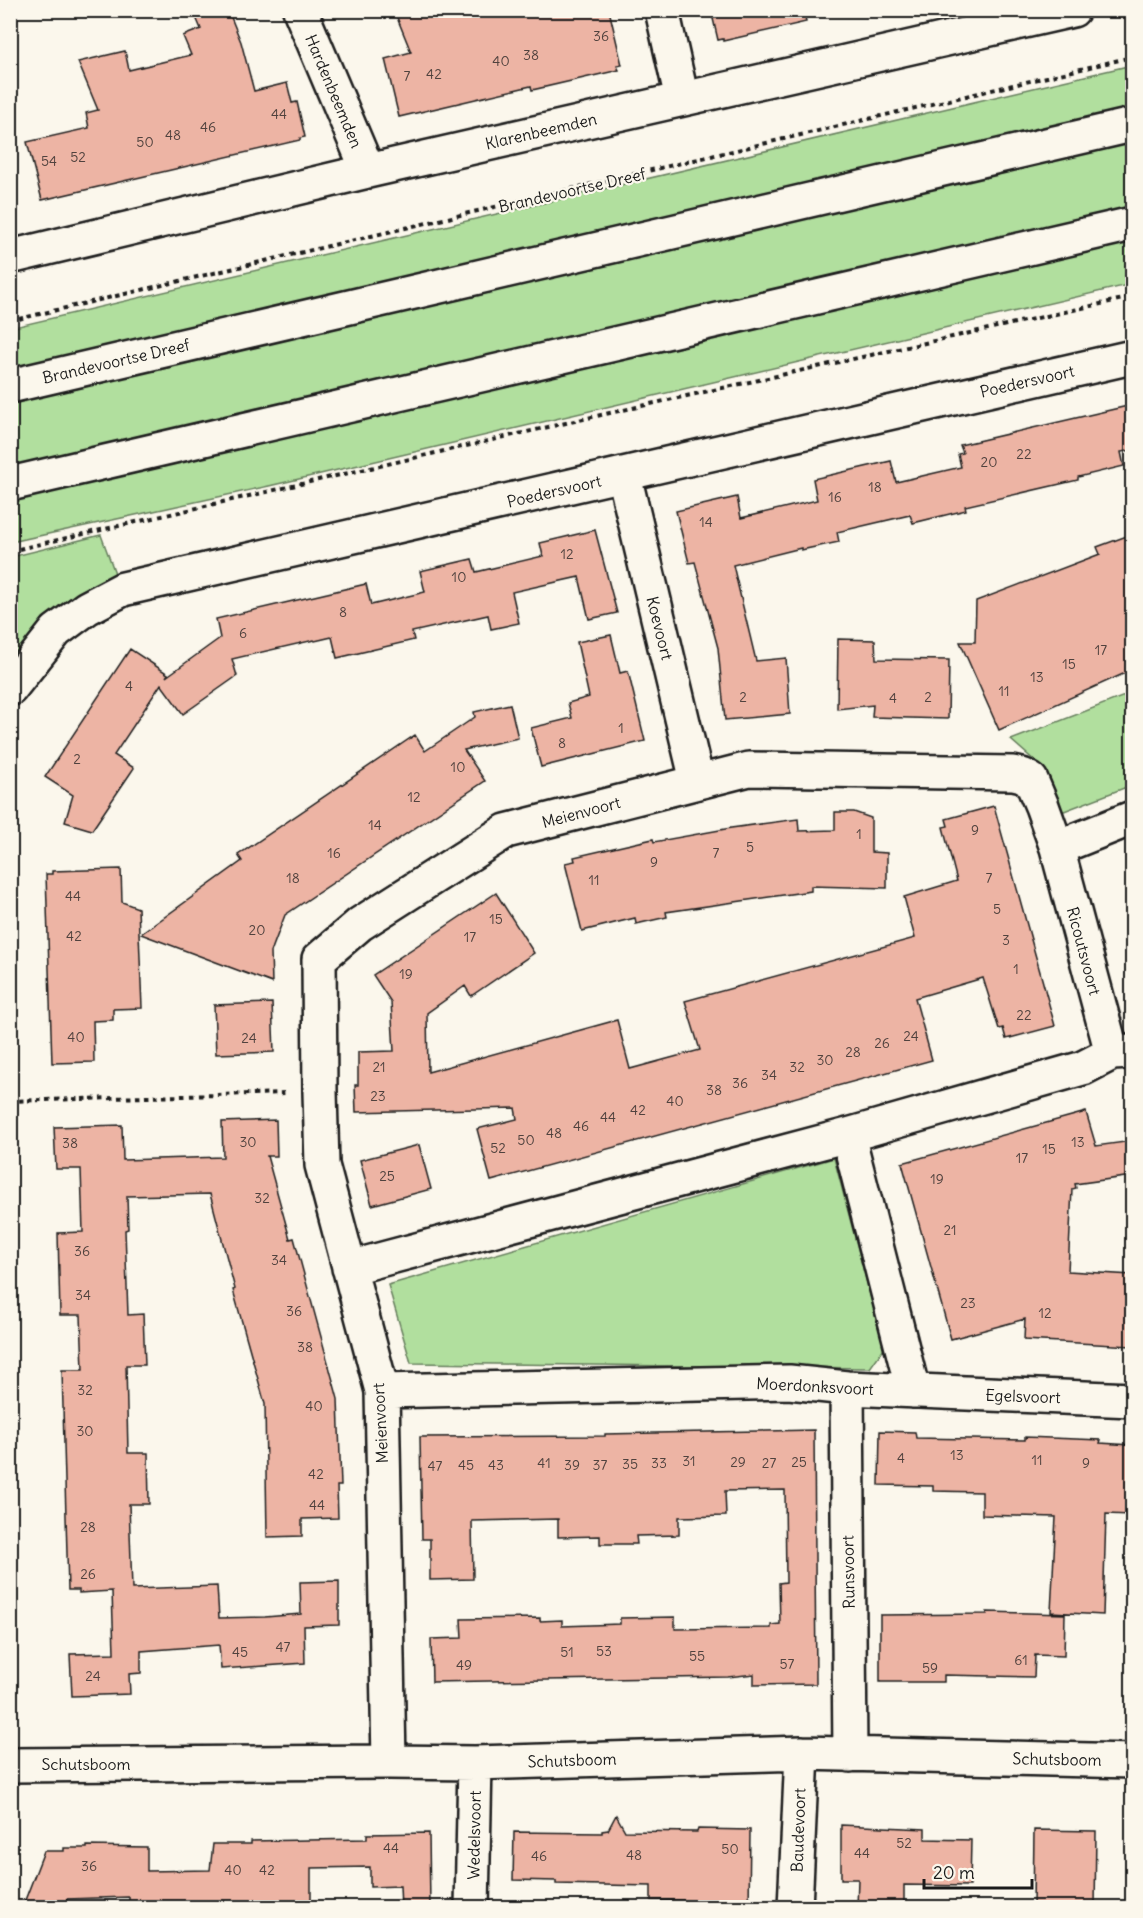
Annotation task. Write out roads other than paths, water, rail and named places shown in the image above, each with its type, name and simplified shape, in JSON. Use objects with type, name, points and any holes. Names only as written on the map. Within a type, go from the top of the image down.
[{"type":"street","name":"Hardenbeemden","points":[[300,10],[369,171]]},
{"type":"street","points":[[662,10],[682,99]]},
{"type":"street","name":"Klarenbeemden","points":[[10,257],[682,99],[999,19],[1073,10]]},
{"type":"street","name":"Brandevoortse Dreef","points":[[10,386],[1132,125]]},
{"type":"street","points":[[10,484],[1132,224]]},
{"type":"street","name":"Poedersvoort","points":[[10,689],[56,631],[87,608],[123,589],[1132,357]]},
{"type":"street","name":"Koevoort","points":[[624,475],[697,781]]},
{"type":"street","name":"Meienvoort","points":[[389,1762],[382,1391],[322,1165],[319,959],[360,924],[506,831],[749,769],[1013,774]]},
{"type":"street","name":"Ricoutsvoort","points":[[1013,774],[1022,775],[1031,780],[1057,848],[1122,1052]]},
{"type":"street","points":[[1057,848],[1132,818]]},
{"type":"street","points":[[350,1268],[848,1135],[1083,1068],[1122,1052]]},
{"type":"street","points":[[848,1135],[913,1391]]},
{"type":"street","name":"Moerdonksvoort","points":[[382,1391],[789,1382],[913,1391]]},
{"type":"street","name":"Runsvoort","points":[[847,1388],[850,1755]]},
{"type":"street","name":"Egelsvoort","points":[[913,1391],[1132,1400]]},
{"type":"street","name":"Schutsboom","points":[[10,1765],[475,1763],[801,1753],[1132,1761]]},
{"type":"street","name":"Baudevoort","points":[[795,1908],[801,1753]]},
{"type":"street","name":"Wedelsvoort","points":[[472,1908],[475,1763]]}]
